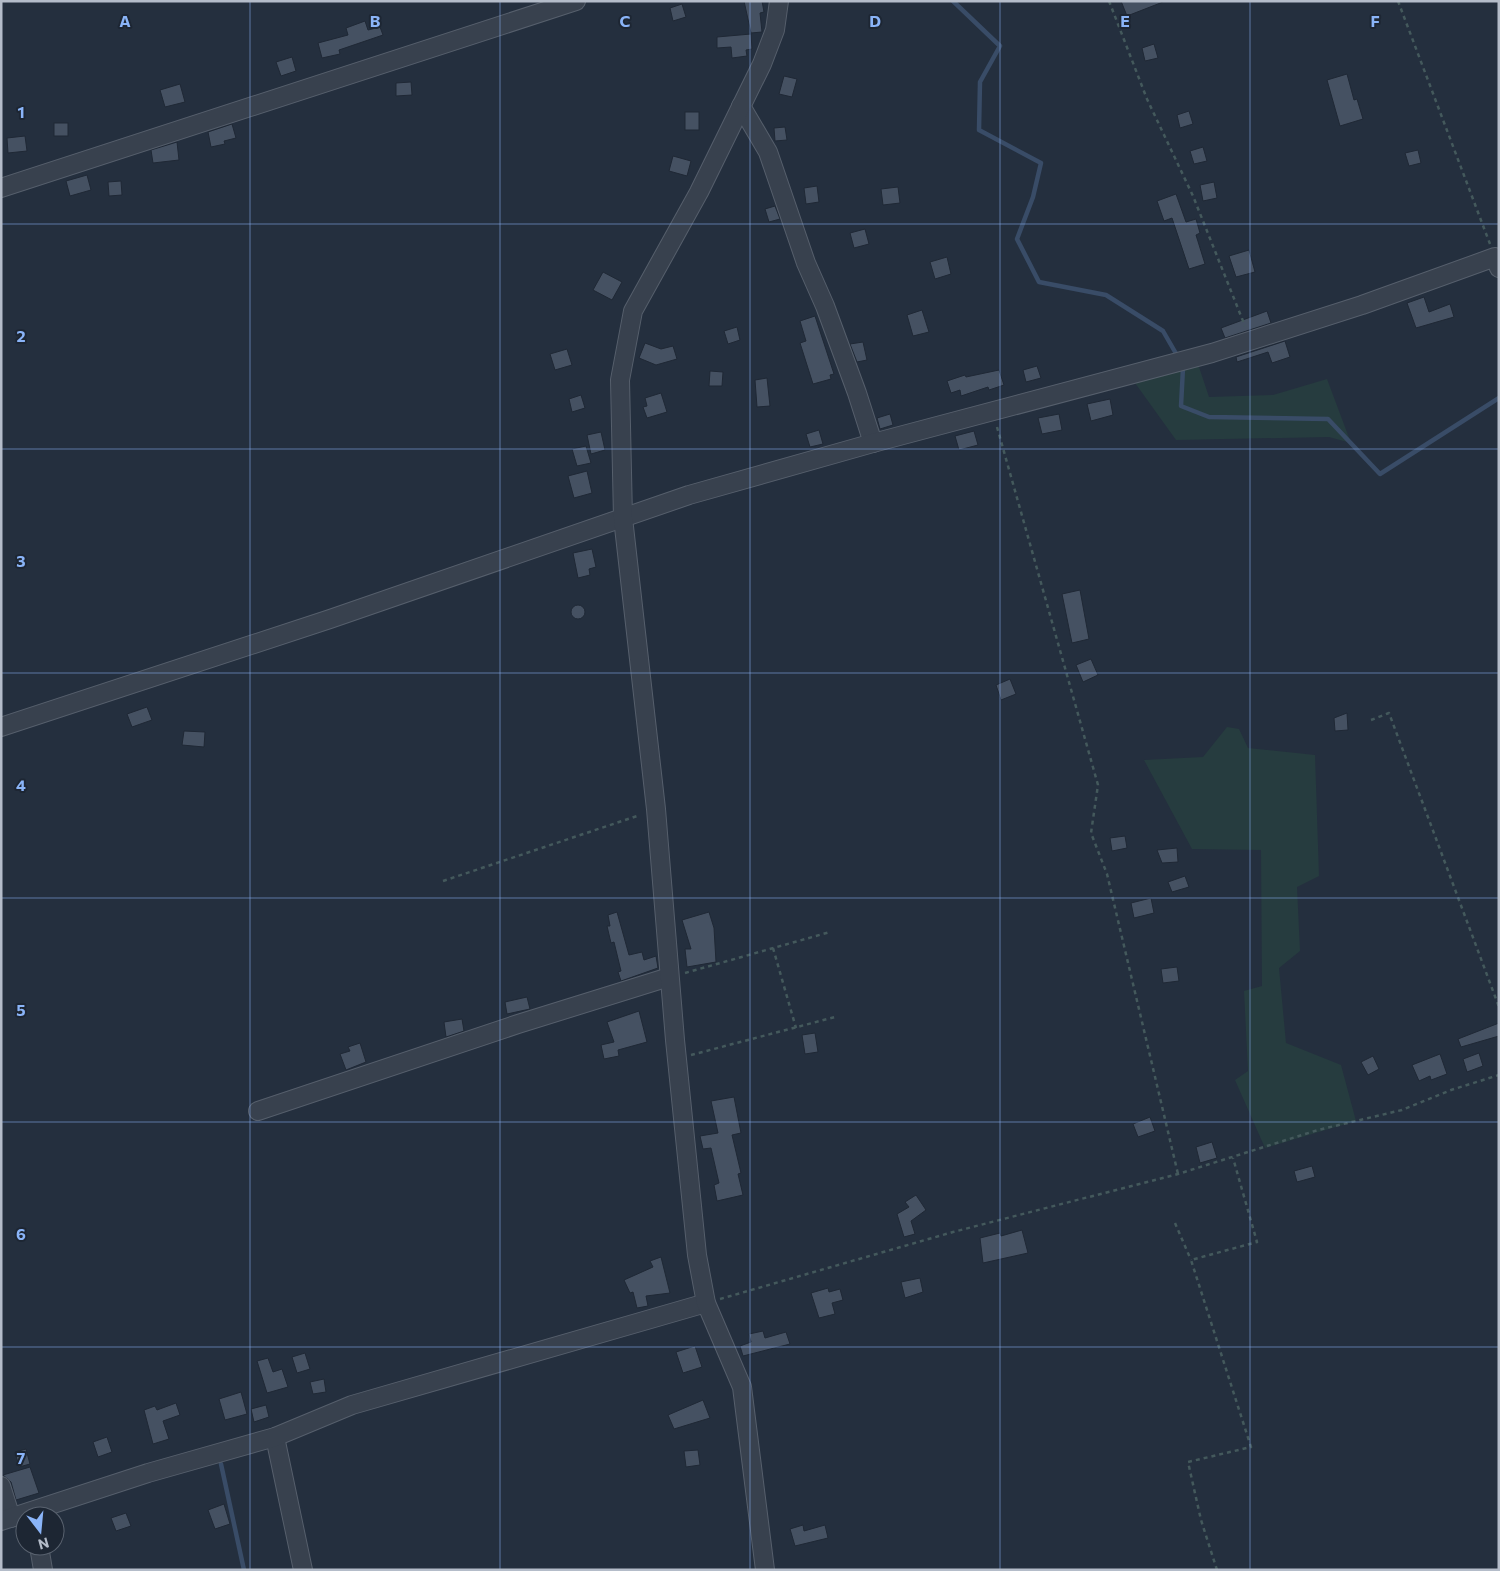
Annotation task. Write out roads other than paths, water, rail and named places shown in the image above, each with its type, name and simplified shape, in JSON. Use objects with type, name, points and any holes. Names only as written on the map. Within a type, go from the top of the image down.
[{"type":"street","points":[[1,188],[576,1]]},
{"type":"street","points":[[765,1570],[742,1387],[706,1303],[697,1255],[669,977],[656,809],[623,518],[620,380],[633,311],[699,192],[741,106],[775,30],[778,1]]},
{"type":"street","points":[[741,106],[768,152],[806,263],[825,306],[873,443]]},
{"type":"street","points":[[1,727],[321,622],[689,494],[992,411],[1173,364],[1252,341],[1497,262]]},
{"type":"street","points":[[258,1111],[518,1024],[669,977]]},
{"type":"street","points":[[55,1506],[148,1473],[274,1437],[352,1405],[706,1303]]},
{"type":"street","points":[[274,1437],[303,1570]]},
{"type":"street","points":[[1,1486],[6,1519]]},
{"type":"street","points":[[41,1556],[43,1570]]},
{"type":"waterway","points":[[953,1],[1000,46],[980,82],[979,130],[1041,163],[1033,197],[1017,239],[1039,282],[1106,295],[1163,331],[1178,357]]},
{"type":"waterway","points":[[1183,368],[1181,406],[1209,417],[1328,419],[1380,474],[1499,398]]},
{"type":"waterway","points":[[221,1464],[244,1570]]}]
